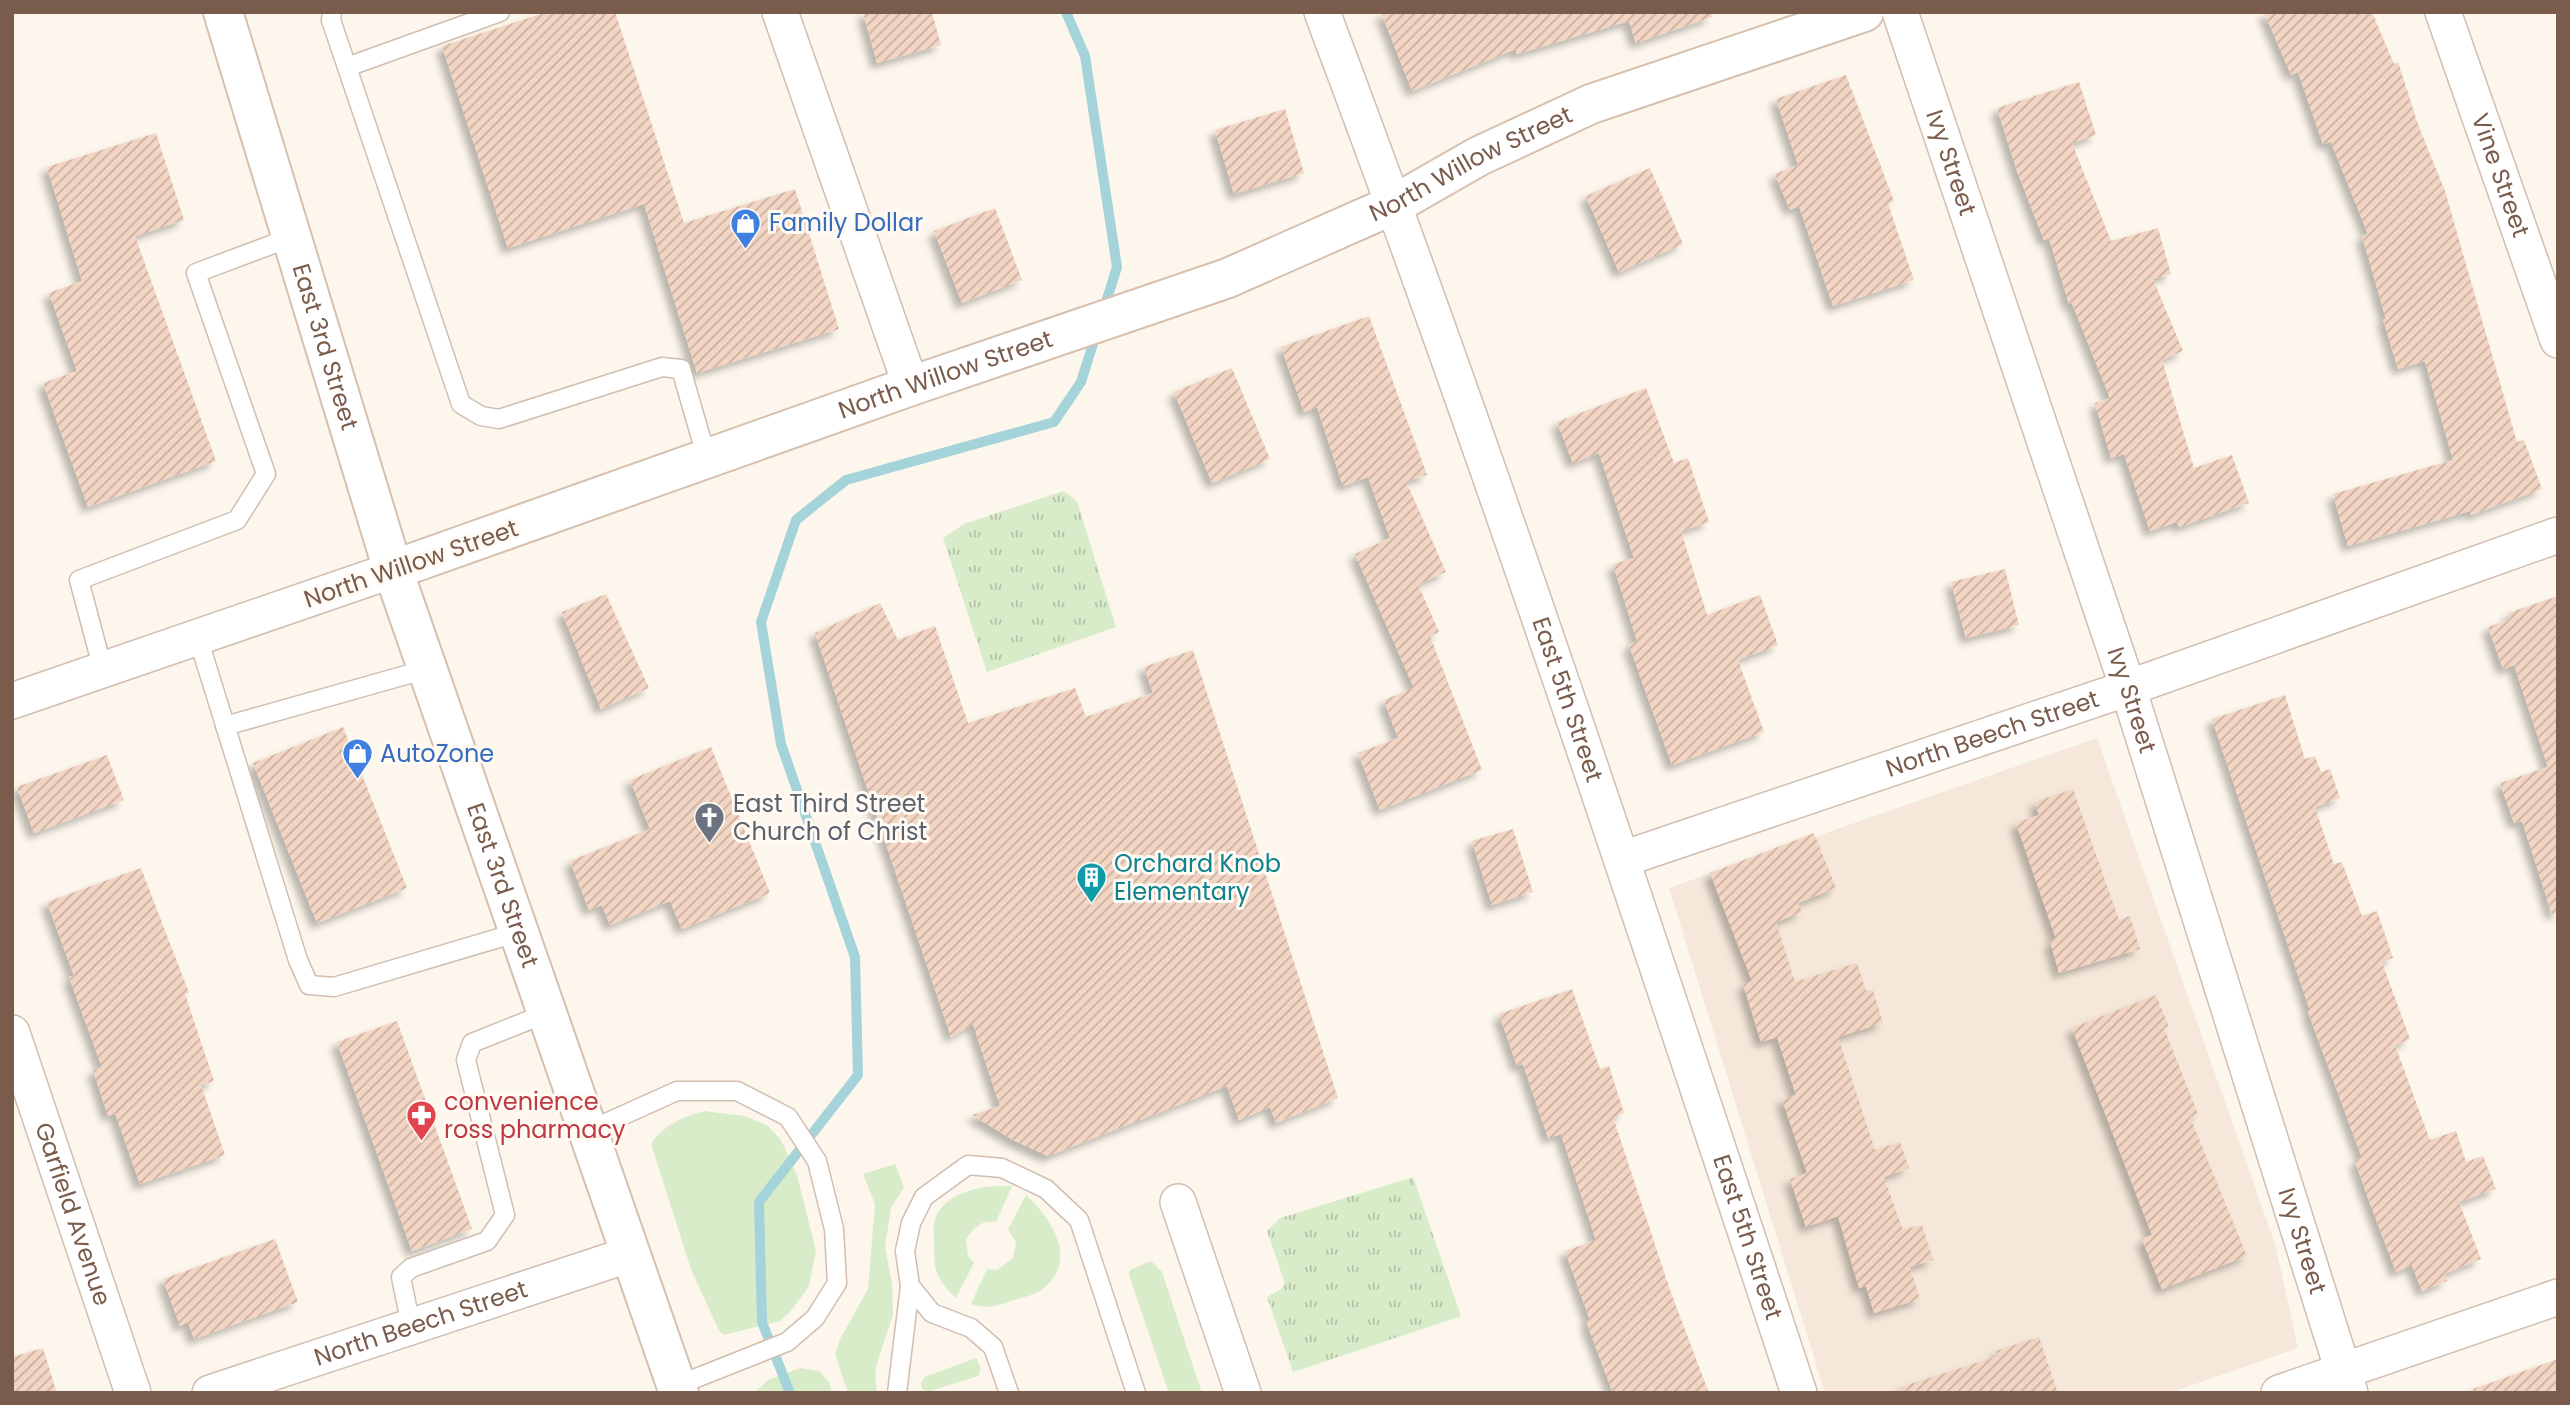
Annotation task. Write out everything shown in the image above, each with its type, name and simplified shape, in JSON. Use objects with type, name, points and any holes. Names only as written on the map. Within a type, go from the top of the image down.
[{"type":"main road","name":"East 3rd Street","points":[[223,12],[393,570],[677,1390]]},
{"type":"main road","name":"North Willow Street","points":[[393,570],[911,386],[1228,278],[1395,204],[1479,156],[1591,104],[1864,12]]},
{"type":"street","points":[[780,12],[911,386]]},
{"type":"street","name":"East 5th Street","points":[[1322,12],[1395,204],[1623,859],[1799,1393]]},
{"type":"street","name":"Ivy Street","points":[[1900,12],[2128,688],[2346,1382]]},
{"type":"street","name":"Vine Street","points":[[2443,12],[2558,340]]},
{"type":"street","name":"North Beech Street","points":[[1623,859],[2128,688],[2558,535]]},
{"type":"street","name":"North Willow Street","points":[[12,701],[393,570]]},
{"type":"street","name":"Garfield Avenue","points":[[12,1034],[133,1393]]},
{"type":"street","points":[[1178,1202],[1243,1393]]},
{"type":"street","name":"North Beech Street","points":[[210,1393],[631,1254]]},
{"type":"street","points":[[2279,1393],[2346,1382],[2558,1297]]},
{"type":"lane","points":[[332,12],[331,20],[461,404],[481,416],[499,419],[662,367],[681,369],[706,459]]},
{"type":"lane","points":[[347,67],[500,12]]},
{"type":"lane","points":[[103,670],[79,580],[237,520],[266,474],[196,273],[292,237]]},
{"type":"lane","points":[[198,638],[298,960],[309,985],[334,987],[519,932]]},
{"type":"lane","points":[[225,726],[427,669]]},
{"type":"lane","points":[[411,1326],[401,1278],[411,1268],[487,1241],[505,1215],[466,1060],[472,1043],[547,1013]]},
{"type":"lane","points":[[587,1131],[677,1091],[737,1091],[788,1117],[817,1161],[834,1229],[837,1283],[815,1318],[787,1342],[677,1390]]},
{"type":"lane","points":[[897,1393],[911,1286],[905,1251],[911,1223],[924,1197],[968,1165],[1002,1168],[1046,1189],[1079,1220],[1136,1393]]},
{"type":"lane","points":[[911,1286],[932,1312],[971,1328],[993,1347],[1009,1393]]},
{"type":"shaded area","points":[[2097,738],[2275,1244],[2298,1348],[2170,1393],[1825,1393],[1669,888]]},
{"type":"green space","points":[[1063,491],[1077,501],[1116,627],[987,672],[943,538],[964,524]]},
{"type":"green space","points":[[704,1111],[744,1116],[767,1125],[781,1140],[797,1175],[816,1251],[809,1286],[791,1311],[780,1321],[724,1335],[719,1331],[691,1269],[651,1144],[661,1132],[674,1123]]},
{"type":"green space","points":[[895,1164],[904,1187],[891,1208],[885,1247],[892,1284],[893,1315],[877,1363],[877,1393],[848,1393],[835,1354],[840,1339],[868,1289],[875,1204],[863,1174]]},
{"type":"green space","points":[[1413,1177],[1461,1316],[1293,1372],[1267,1297],[1285,1284],[1267,1231],[1280,1218]]},
{"type":"green space","points":[[995,1186],[1012,1186],[996,1222],[978,1225],[966,1239],[968,1256],[974,1263],[956,1298],[945,1286],[936,1269],[934,1223],[937,1214],[958,1195]]},
{"type":"green space","points":[[1026,1195],[1044,1215],[1058,1239],[1059,1264],[1054,1277],[1044,1288],[1030,1296],[993,1306],[971,1304],[987,1269],[997,1270],[1013,1258],[1016,1242],[1008,1229]]},
{"type":"green space","points":[[1151,1261],[1162,1272],[1202,1393],[1169,1393],[1129,1275],[1130,1270]]},
{"type":"green space","points":[[976,1358],[981,1369],[978,1376],[927,1392],[922,1389],[921,1383],[925,1377]]},
{"type":"green space","points":[[800,1368],[819,1371],[829,1382],[832,1393],[754,1393],[768,1380]]},
{"type":"building","points":[[547,12],[615,12],[684,223],[795,189],[839,329],[697,373],[644,204],[508,248],[442,46]]},
{"type":"building","points":[[863,12],[932,12],[941,45],[877,63]]},
{"type":"building","points":[[1381,12],[1711,12],[1712,17],[1636,43],[1629,21],[1517,54],[1516,49],[1412,91]]},
{"type":"building","points":[[2264,12],[2372,12],[2394,64],[2398,62],[2419,127],[2445,191],[2517,442],[2524,440],[2542,489],[2471,515],[2470,511],[2348,546],[2333,494],[2453,460],[2425,361],[2398,369],[2362,236],[2368,234],[2331,142],[2323,144],[2298,72],[2291,75]]},
{"type":"building","points":[[1846,75],[1894,201],[1888,204],[1914,280],[1833,306],[1799,206],[1790,210],[1775,174],[1798,165],[1776,99]]},
{"type":"building","points":[[2079,82],[2096,135],[2072,143],[2111,241],[2158,228],[2171,274],[2153,279],[2183,351],[2162,360],[2194,468],[2232,455],[2249,503],[2179,527],[2177,522],[2150,531],[2124,454],[2111,458],[2095,403],[2110,398],[2072,303],[2069,304],[2049,238],[2044,240],[2017,171],[1997,108]]},
{"type":"building","points":[[1285,109],[1304,173],[1234,194],[1215,130]]},
{"type":"building","points":[[156,133],[184,220],[135,236],[216,461],[88,507],[43,383],[77,371],[49,293],[82,281],[47,167]]},
{"type":"building","points":[[1650,168],[1683,244],[1619,272],[1586,196]]},
{"type":"building","points":[[995,208],[1022,280],[962,303],[934,231]]},
{"type":"building","points":[[1369,316],[1427,475],[1406,481],[1446,572],[1418,584],[1439,632],[1430,636],[1482,770],[1380,810],[1358,753],[1398,738],[1384,700],[1414,688],[1355,554],[1390,538],[1368,477],[1343,486],[1317,407],[1304,412],[1281,347]]},
{"type":"building","points":[[1232,368],[1270,459],[1212,483],[1174,392]]},
{"type":"building","points":[[1646,388],[1674,463],[1688,458],[1709,522],[1681,531],[1707,615],[1760,595],[1778,645],[1738,660],[1764,732],[1672,765],[1629,645],[1637,641],[1613,564],[1634,558],[1599,453],[1573,463],[1557,422]]},
{"type":"building","points":[[2005,569],[2019,625],[1966,638],[1951,582]]},
{"type":"building","points":[[606,594],[649,688],[601,709],[562,612]]},
{"type":"building","points":[[2558,596],[2558,913],[2552,914],[2522,821],[2514,823],[2500,783],[2548,767],[2514,665],[2503,669],[2488,627],[2510,619],[2508,613]]},
{"type":"building","name":"Orchard Knob Elementary","points":[[880,603],[898,640],[935,626],[968,723],[1075,688],[1086,717],[1153,693],[1144,667],[1193,650],[1338,1098],[1276,1123],[1270,1107],[1239,1120],[1227,1086],[1048,1156],[1015,1141],[972,1115],[1000,1106],[973,1024],[951,1037],[815,633]]},
{"type":"building","points":[[2285,695],[2305,759],[2315,756],[2321,772],[2330,769],[2340,798],[2315,807],[2334,864],[2342,862],[2362,916],[2377,911],[2393,958],[2382,962],[2410,1039],[2395,1045],[2430,1140],[2456,1131],[2466,1162],[2483,1156],[2496,1189],[2459,1202],[2481,1259],[2444,1274],[2447,1281],[2422,1291],[2412,1265],[2396,1272],[2368,1198],[2355,1161],[2362,1158],[2308,1012],[2310,1011],[2212,719]]},
{"type":"building","points":[[343,727],[407,888],[317,923],[253,763]]},
{"type":"building","points":[[711,747],[770,893],[682,929],[670,901],[610,925],[602,905],[589,910],[570,861],[650,829],[630,780]]},
{"type":"building","points":[[107,755],[124,800],[34,833],[17,787]]},
{"type":"building","points":[[2073,789],[2119,920],[2130,916],[2140,949],[2059,973],[2050,941],[2056,939],[2016,823],[2039,815],[2035,802]]},
{"type":"building","points":[[1513,829],[1533,892],[1492,905],[1472,841]]},
{"type":"building","points":[[1814,833],[1836,888],[1798,903],[1802,912],[1776,922],[1795,982],[1857,963],[1866,991],[1873,990],[1883,1023],[1838,1037],[1875,1150],[1900,1142],[1909,1168],[1884,1177],[1903,1230],[1922,1225],[1933,1260],[1910,1267],[1920,1299],[1874,1313],[1866,1286],[1859,1288],[1838,1216],[1806,1227],[1790,1179],[1807,1173],[1782,1099],[1796,1095],[1777,1037],[1761,1042],[1743,984],[1752,981],[1710,873]]},
{"type":"building","points":[[141,868],[189,993],[185,994],[214,1081],[201,1085],[225,1155],[140,1184],[115,1113],[108,1116],[93,1070],[102,1067],[69,977],[74,976],[47,902]]},
{"type":"building","points":[[1572,989],[1600,1069],[1609,1066],[1624,1113],[1613,1117],[1670,1290],[1709,1393],[1613,1393],[1586,1321],[1590,1320],[1565,1251],[1596,1240],[1561,1134],[1548,1138],[1523,1064],[1517,1066],[1499,1014]]},
{"type":"building","points":[[2156,995],[2169,1027],[2164,1028],[2198,1114],[2190,1117],[2247,1256],[2162,1289],[2142,1239],[2152,1235],[2072,1028]]},
{"type":"building","points":[[397,1021],[472,1229],[412,1251],[337,1042]]},
{"type":"building","points":[[275,1239],[298,1302],[194,1339],[188,1322],[180,1326],[163,1279]]},
{"type":"building","points":[[2039,1337],[2058,1393],[1902,1393],[1901,1387],[1998,1356],[1996,1351]]},
{"type":"building","points":[[43,1348],[57,1393],[12,1393],[12,1357]]},
{"type":"building","points":[[2558,1359],[2558,1393],[2473,1393],[2473,1389]]},
{"type":"waterway","points":[[1066,12],[1085,56],[1117,267],[1103,312]]},
{"type":"waterway","points":[[790,1393],[762,1322],[759,1202],[858,1075],[855,957],[781,744],[761,622],[796,520],[846,480],[1054,422],[1081,382],[1097,331]]},
{"type":"place","name":"Family Dollar","points":[[746,250]]},
{"type":"place","name":"AutoZone","points":[[357,781]]},
{"type":"place","name":"East Third Street Church of Christ","points":[[710,845]]},
{"type":"place","name":"Orchard Knob Elementary","points":[[1091,905]]},
{"type":"place","name":"convenience ross pharmacy","points":[[421,1143]]}]
